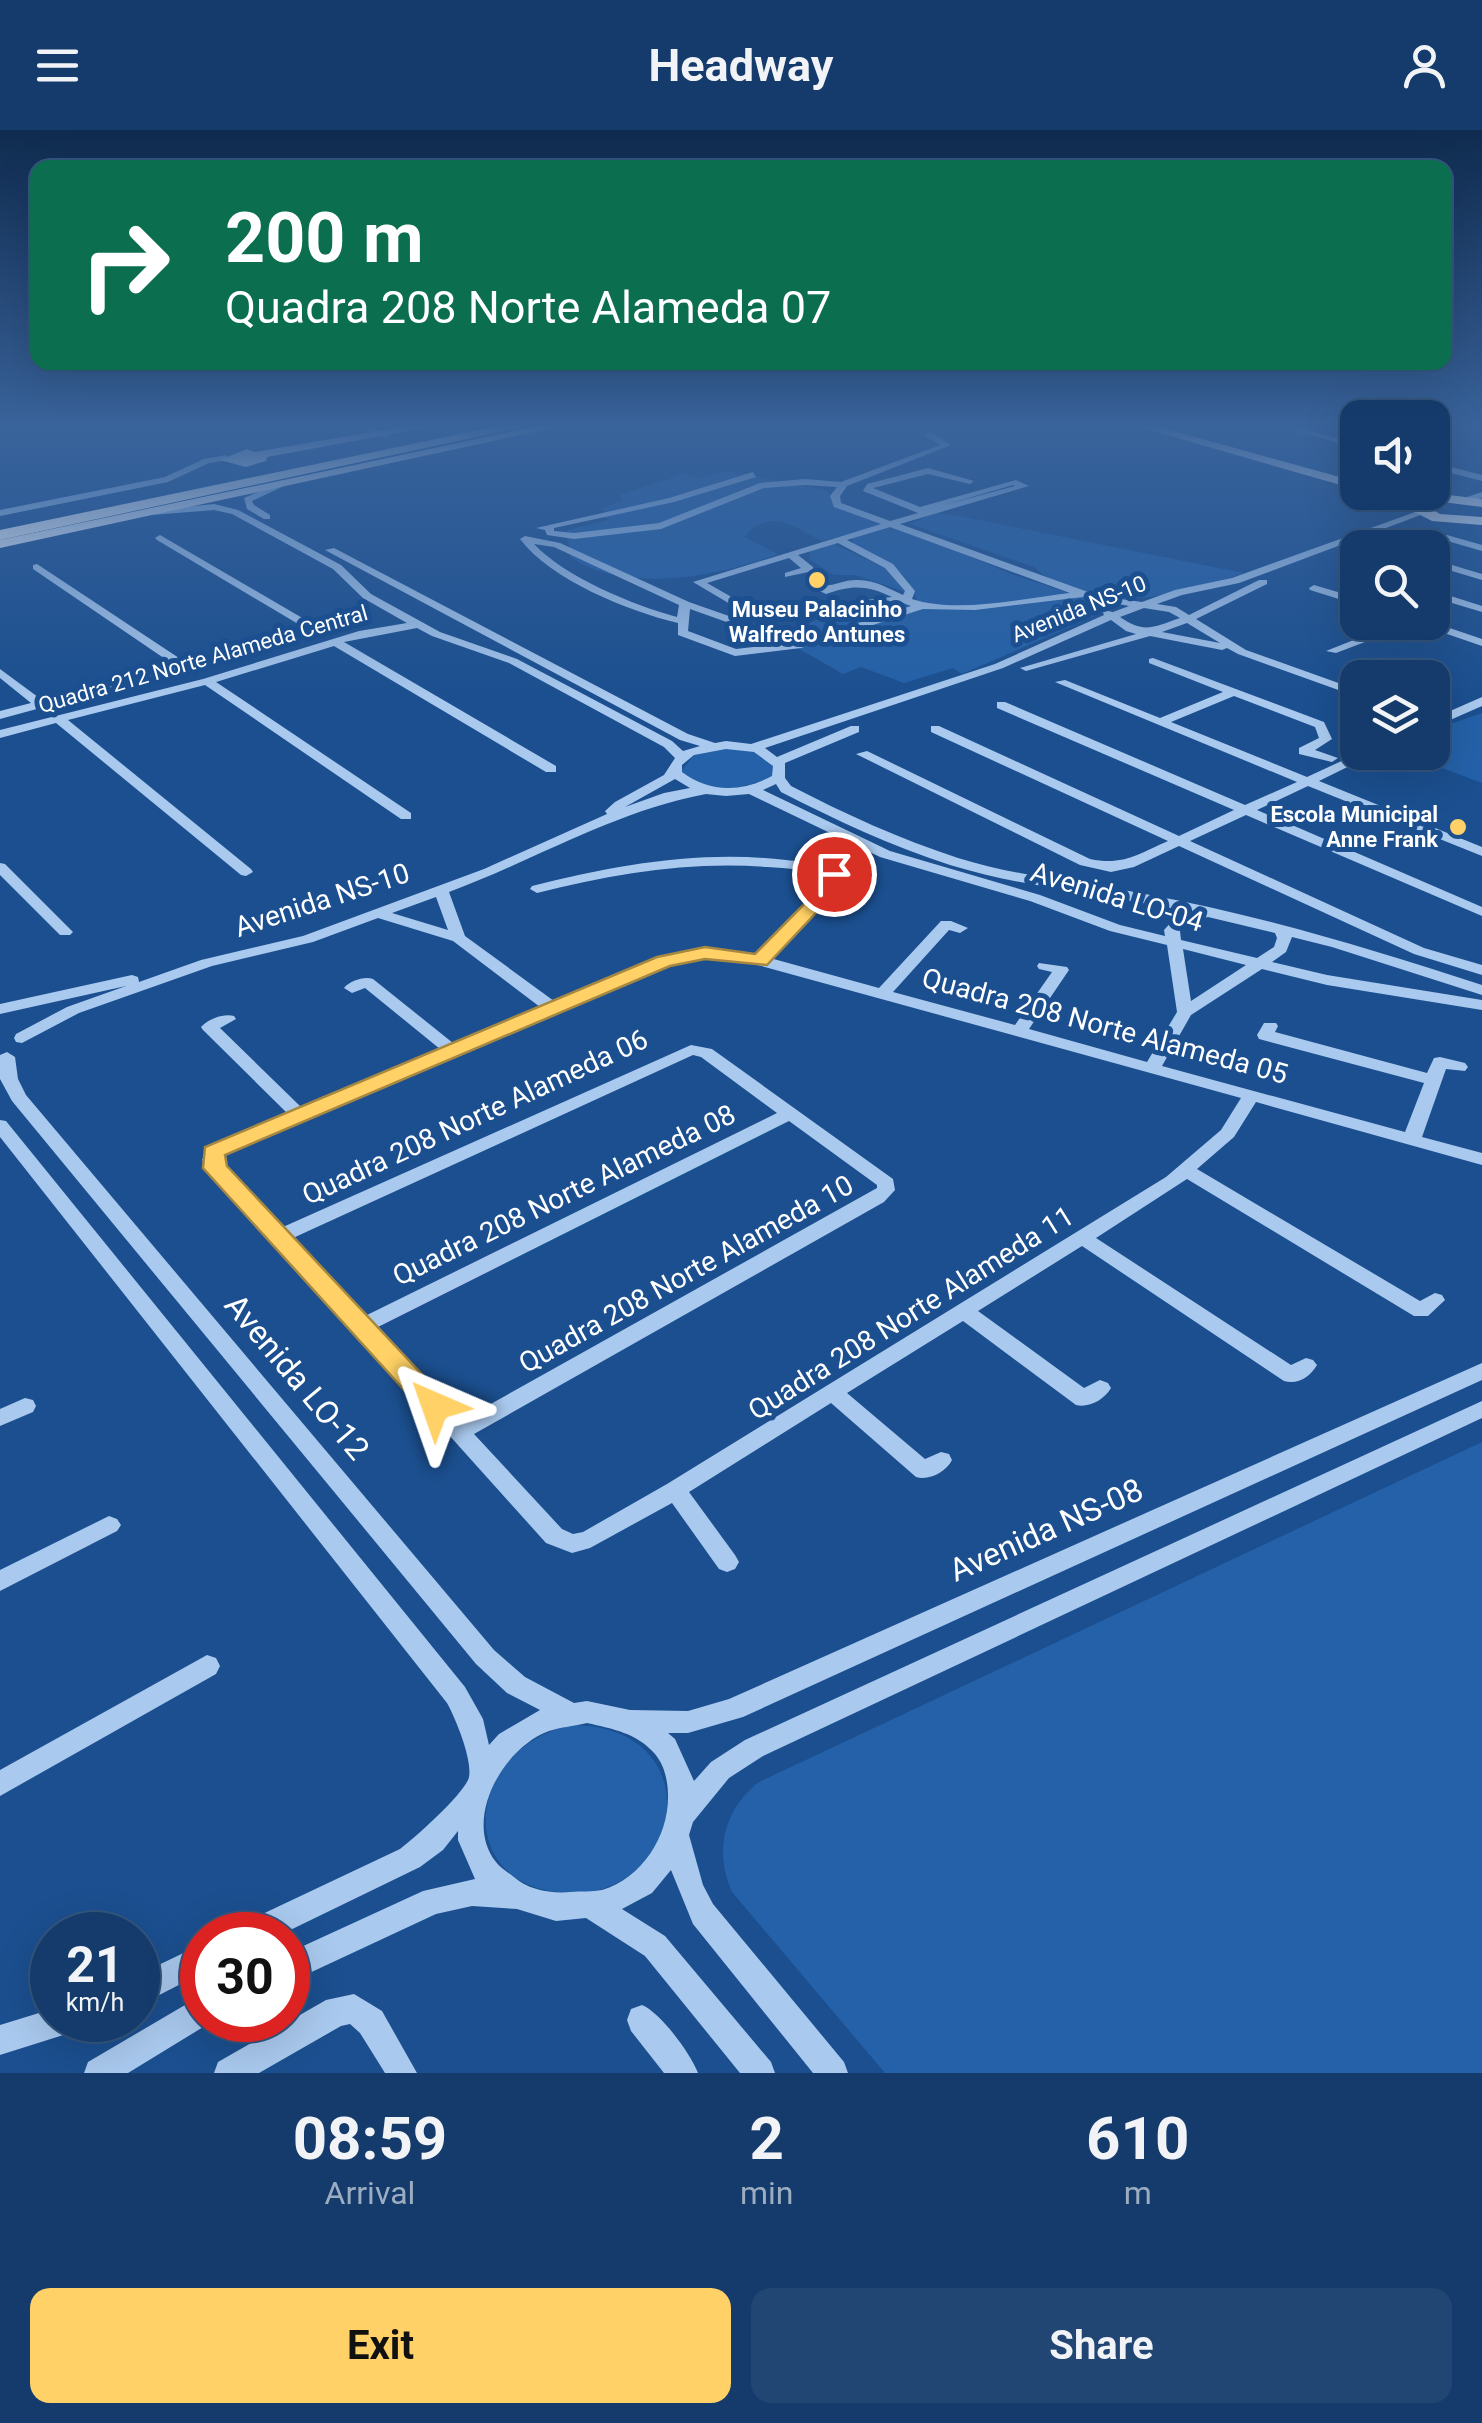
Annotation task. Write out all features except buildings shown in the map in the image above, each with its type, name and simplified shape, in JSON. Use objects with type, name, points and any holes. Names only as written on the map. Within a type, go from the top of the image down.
[{"type":"highway","points":[[0,535],[83,518]]},
{"type":"main road","points":[[0,544],[124,518]]},
{"type":"main road","points":[[1442,518],[1479,522]]},
{"type":"street","points":[[118,519],[129,518]]},
{"type":"street","points":[[246,518],[341,569],[365,594],[418,624],[447,639],[513,661],[668,744],[682,756],[675,771],[684,782],[704,790]]},
{"type":"street","points":[[268,518],[684,736],[712,746]]},
{"type":"street","points":[[588,518],[522,533],[533,552],[563,574],[681,621]]},
{"type":"street","points":[[549,526],[550,533],[566,536],[652,528],[679,518]]},
{"type":"street","points":[[875,518],[1091,597],[1124,627],[1242,652],[1340,687]]},
{"type":"street","points":[[908,518],[698,584],[751,610],[776,614],[909,597]]},
{"type":"street","name":"Avenida NS-10","points":[[682,756],[712,746],[753,748],[1000,666],[1110,617],[1189,589],[1235,580],[1379,518]]},
{"type":"street","name":"Avenida NS-10","points":[[1419,530],[1449,521]]},
{"type":"street","points":[[160,538],[551,769]]},
{"type":"street","points":[[525,539],[557,545],[685,604],[739,623],[764,641],[797,646]]},
{"type":"street","points":[[1450,539],[1482,548]]},
{"type":"street","points":[[839,540],[889,566],[902,577],[909,597]]},
{"type":"street","points":[[789,575],[808,568],[790,554]]},
{"type":"street","name":"Avenida NS-10","points":[[0,1010],[182,972],[301,941],[441,890],[586,826],[669,796],[704,790],[752,790],[804,747],[1051,659],[1188,619],[1225,604],[1249,586],[1340,554]]},
{"type":"street","points":[[37,566],[183,666]]},
{"type":"street","points":[[1450,567],[1482,577]]},
{"type":"street","points":[[909,597],[854,582],[838,583],[828,591],[815,588],[852,576],[909,597],[922,606]]},
{"type":"street","points":[[1314,588],[1340,596]]},
{"type":"street","points":[[685,604],[682,634],[735,653],[797,646],[922,606],[1091,597],[1172,609],[1242,652]]},
{"type":"street","points":[[1450,599],[1482,609]]},
{"type":"street","name":"Quadra 212 Norte Alameda Central","points":[[0,734],[207,681],[329,638],[392,610],[430,603]]},
{"type":"street","name":"Quadra 212 Norte Alameda Central","points":[[0,715],[183,666],[418,624],[442,619],[449,613]]},
{"type":"street","points":[[1450,632],[1482,642]]},
{"type":"street","points":[[1332,651],[1362,640]]},
{"type":"street","points":[[1152,662],[1320,726],[1326,739],[1303,751],[1332,758]]},
{"type":"street","points":[[0,672],[39,704]]},
{"type":"street","points":[[139,677],[160,686],[152,696]]},
{"type":"street","points":[[207,681],[406,816]]},
{"type":"street","points":[[1061,682],[1482,852]]},
{"type":"street","points":[[90,690],[85,696],[88,703],[112,706]]},
{"type":"street","points":[[1161,722],[1234,692]]},
{"type":"street","points":[[1450,715],[1482,701]]},
{"type":"street","points":[[1001,705],[1482,912]]},
{"type":"street","points":[[60,720],[246,872]]},
{"type":"street","points":[[935,729],[1180,841],[1411,954],[1482,970]]},
{"type":"street","name":"Avenida NS-10","points":[[753,748],[778,769]]},
{"type":"street","points":[[862,754],[1093,866],[1118,867],[1340,767]]},
{"type":"street","name":"Avenida LO-04","points":[[778,769],[786,789],[842,818],[943,858],[1034,881],[1411,954],[1482,990]]},
{"type":"street","name":"Avenida NS-10","points":[[586,826],[629,797],[664,783],[675,771]]},
{"type":"street","name":"Avenida LO-04","points":[[752,790],[885,854],[1176,943],[1327,980],[1482,1006]]},
{"type":"street","points":[[538,889],[621,868],[696,860],[791,865],[837,876],[760,960]]},
{"type":"street","points":[[0,867],[66,932]]},
{"type":"street","points":[[441,890],[458,938]]},
{"type":"street","points":[[378,913],[458,938],[552,1008]]},
{"type":"street","points":[[1185,1012],[1172,930],[1180,921],[1211,913]]},
{"type":"street","points":[[883,994],[946,924],[960,928]]},
{"type":"street","points":[[1328,940],[1355,925]]},
{"type":"street","points":[[1152,1068],[1185,1012],[1284,944],[1280,929]]},
{"type":"street","name":"Quadra 208 Norte Alameda 05","points":[[279,1237],[211,1158],[218,1148],[669,959],[712,953],[760,960],[1482,1158]]},
{"type":"street","points":[[1019,1031],[1061,970],[1045,966]]},
{"type":"street","name":"Avenida NS-10","points":[[4,1059],[22,1038],[64,1013],[182,972]]},
{"type":"street","points":[[352,988],[367,982],[450,1050]]},
{"type":"street","name":"Avenida NS-10","points":[[0,1010],[17,1019],[22,1038]]},
{"type":"street","points":[[228,1019],[210,1027],[298,1114]]},
{"type":"street","points":[[1270,1026],[1266,1035],[1433,1080]]},
{"type":"street","name":"Quadra 208 Norte Alameda 06","points":[[279,1237],[694,1050],[706,1053],[792,1113]]},
{"type":"street","name":"Avenida LO-12","points":[[4,1059],[10,1085],[18,1097],[485,1657],[516,1685],[568,1712]]},
{"type":"street","points":[[1412,1140],[1440,1062],[1459,1067]]},
{"type":"street","name":"Quadra 208 Norte Alameda 11","points":[[459,1432],[554,1536],[572,1544],[590,1540],[1084,1238],[1187,1170],[1230,1130],[1252,1096]]},
{"type":"street","name":"Quadra 208 Norte Alameda 10","points":[[459,1432],[886,1190],[883,1178],[792,1113]]},
{"type":"street","name":"Quadra 208 Norte Alameda 08","points":[[362,1326],[792,1113]]},
{"type":"street","points":[[0,1126],[456,1695],[470,1719],[477,1782],[470,1824],[478,1854],[494,1878],[520,1897]]},
{"type":"street","points":[[1187,1170],[1421,1311],[1435,1300]]},
{"type":"street","points":[[279,1237],[459,1432]]},
{"type":"street","points":[[1084,1238],[1292,1376],[1306,1365]]},
{"type":"street","points":[[964,1312],[1084,1399],[1100,1388]]},
{"type":"street","name":"Avenida NS-08","points":[[295,1912],[418,1852],[516,1732],[568,1712],[600,1712],[631,1721],[688,1722],[734,1709],[1482,1371]]},
{"type":"street","points":[[832,1394],[924,1471],[941,1460]]},
{"type":"street","points":[[0,1418],[25,1406]]},
{"type":"street","points":[[310,1958],[433,1901],[472,1892],[520,1897],[556,1908],[592,1906],[643,1883],[663,1864],[681,1826],[714,1776],[754,1748],[1482,1410]]},
{"type":"street","points":[[675,1490],[727,1562]]},
{"type":"street","points":[[0,1581],[109,1525]]},
{"type":"street","points":[[0,1784],[207,1666]]},
{"type":"street","points":[[631,1721],[653,1735],[674,1762],[682,1782],[681,1826],[690,1887],[703,1914],[832,2073]]},
{"type":"street","points":[[592,1906],[655,1946],[760,2073]]},
{"type":"street","points":[[230,2073],[336,2011],[354,2009],[371,2022],[402,2073]]},
{"type":"street","points":[[642,2020],[683,2073]]},
{"type":"street","points":[[99,2073],[180,2023]]},
{"type":"street","points":[[0,2040],[30,2031]]},
{"type":"shaded area","points":[[606,518],[867,518],[886,523],[822,541],[791,525],[763,523],[744,537],[778,554],[701,575],[645,579],[593,569],[570,557],[567,530],[609,520]]},
{"type":"shaded area","points":[[924,518],[967,518],[1244,573],[1163,595],[1108,598],[1082,593],[1057,583],[1034,567],[910,524]]},
{"type":"shaded area","points":[[892,524],[1014,575],[1097,602],[1100,614],[962,674],[953,668],[904,683],[861,667],[843,674],[759,626],[801,626],[838,612],[917,602],[901,573],[854,545],[851,538]]},
{"type":"shaded area","points":[[834,544],[885,568],[906,592],[855,575],[834,575],[810,560],[809,551]]},
{"type":"shaded area","points":[[1482,713],[1482,783],[1447,770],[1450,724]]},
{"type":"shaded area","points":[[724,748],[756,752],[775,767],[772,777],[725,788],[702,784],[681,771],[695,754]]},
{"type":"shaded area","points":[[1482,1442],[1482,2073],[885,2073],[732,1892],[724,1862],[725,1832],[737,1805],[759,1782]]},
{"type":"shaded area","points":[[573,1725],[618,1733],[648,1753],[664,1781],[667,1812],[657,1843],[637,1870],[606,1888],[566,1893],[529,1885],[503,1867],[489,1843],[486,1815],[493,1786],[510,1759],[537,1738]]},
{"type":"place","name":"Museu Palacinho Walfredo Antunes","points":[[817,580]]},
{"type":"place","name":"Escola Municipal Anne Frank","points":[[1458,827]]},
{"type":"route","points":[[435,1406],[215,1168],[213,1152],[664,961],[705,953],[737,954],[760,960],[836,882],[834,874]]}]
